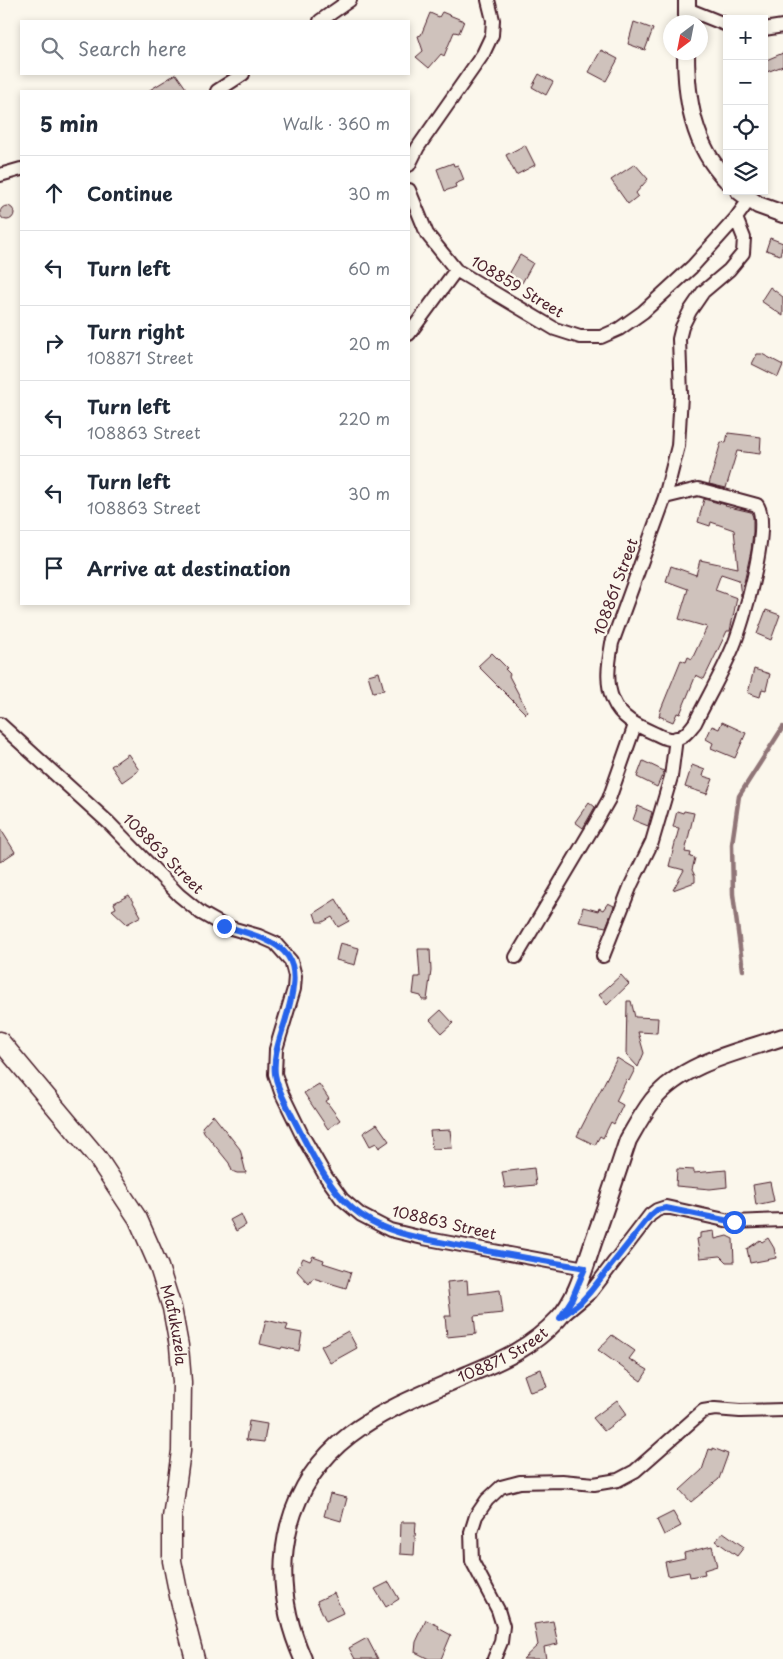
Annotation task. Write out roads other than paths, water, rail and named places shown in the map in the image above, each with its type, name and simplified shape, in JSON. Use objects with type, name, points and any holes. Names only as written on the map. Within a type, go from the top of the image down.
[{"type":"main road","name":"Mafukuzela","points":[[0,1041],[97,1157],[138,1219],[160,1266],[176,1327],[182,1382],[181,1451],[172,1518],[172,1561],[195,1659]]},
{"type":"street","points":[[321,20],[350,0]]},
{"type":"street","points":[[410,163],[418,148],[483,54],[492,35],[493,20],[488,0]]},
{"type":"street","points":[[687,11],[723,24]]},
{"type":"street","points":[[768,28],[783,26]]},
{"type":"street","points":[[686,60],[686,79],[691,114],[698,137],[709,158],[723,175]]},
{"type":"street","points":[[219,90],[241,75]]},
{"type":"street","points":[[0,175],[20,169]]},
{"type":"street","name":"108859 Street","points":[[410,192],[427,234],[456,270],[555,330],[580,336],[601,337],[619,329],[643,312],[692,267],[736,218],[744,195]]},
{"type":"street","points":[[744,195],[770,210],[783,214]]},
{"type":"street","name":"108861 Street","points":[[634,725],[622,715],[612,698],[609,688],[608,667],[612,643],[665,497],[678,446],[681,395],[679,339],[682,327],[703,292],[729,270],[743,253],[744,238],[736,218]]},
{"type":"street","points":[[410,333],[456,270]]},
{"type":"street","points":[[516,957],[609,799],[634,725],[666,738],[676,738],[688,732],[695,723],[734,646],[746,610],[758,554],[762,519],[757,505],[698,489],[665,497]]},
{"type":"street","name":"108863 Street","points":[[0,724],[109,823],[179,895],[201,913],[224,926],[259,936],[275,943],[292,961],[295,976],[294,989],[276,1049],[275,1074],[281,1092],[302,1135],[342,1199],[361,1215],[390,1230],[423,1238],[585,1268]]},
{"type":"street","points":[[603,956],[631,885],[652,842],[671,778],[676,738]]},
{"type":"street","name":"108871 Street","points":[[303,1659],[292,1634],[284,1603],[284,1544],[293,1512],[303,1490],[317,1467],[335,1446],[350,1433],[387,1410],[512,1355],[527,1347],[560,1318],[572,1299],[585,1268],[628,1140],[654,1099],[687,1072],[711,1061],[781,1040]]},
{"type":"street","points":[[560,1318],[580,1303],[590,1292],[650,1216],[657,1210],[666,1208],[734,1222],[783,1220]]},
{"type":"street","points":[[494,1659],[501,1642],[503,1626],[498,1610],[472,1561],[471,1532],[476,1516],[487,1500],[501,1487],[520,1482],[594,1484],[618,1480],[635,1471],[703,1411],[783,1410]]},
{"type":"waterway","points":[[743,970],[733,894],[732,844],[739,796],[783,727]]}]
